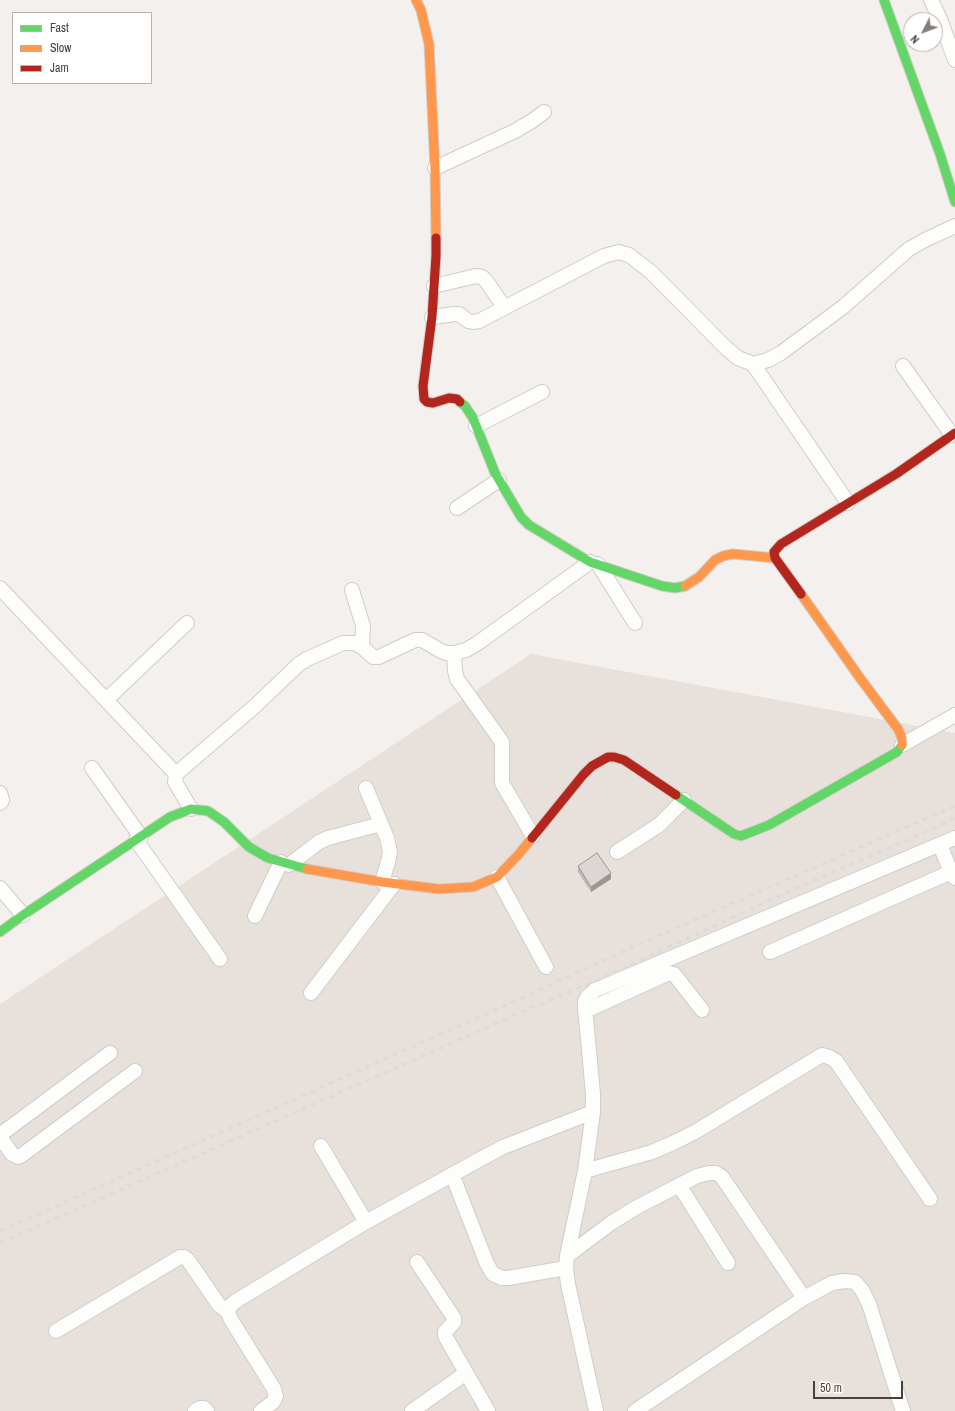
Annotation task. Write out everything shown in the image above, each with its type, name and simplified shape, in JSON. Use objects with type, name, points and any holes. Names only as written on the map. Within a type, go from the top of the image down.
[{"type":"street","points":[[416,0],[421,10],[429,44],[435,168],[436,256],[432,317],[423,386],[424,399],[427,402],[433,403],[449,398],[456,399],[465,406],[473,418],[486,454],[499,480],[521,517],[529,525],[594,563],[662,586],[676,588],[687,585],[699,577],[715,560],[724,556],[733,554],[775,558]]},
{"type":"street","points":[[884,0],[940,154],[955,202]]},
{"type":"street","points":[[931,0],[940,19],[955,60]]},
{"type":"street","points":[[435,168],[515,131],[544,112]]},
{"type":"street","points":[[753,364],[768,360],[781,353],[843,307],[909,249],[955,226]]},
{"type":"street","points":[[432,317],[459,314],[468,321],[478,321],[604,256],[618,252],[629,255],[651,272],[726,348],[738,358],[753,364],[848,503]]},
{"type":"street","points":[[434,286],[476,276],[482,277],[504,307]]},
{"type":"street","points":[[902,745],[902,738],[898,729],[775,558],[774,552],[781,544],[896,474],[954,434],[903,366]]},
{"type":"street","points":[[476,426],[542,392]]},
{"type":"street","points":[[457,508],[499,480]]},
{"type":"street","points":[[594,563],[635,623]]},
{"type":"street","points":[[191,809],[175,782],[176,774],[254,707],[299,664],[318,653],[343,643],[354,643],[362,647],[373,657],[379,657],[415,640],[422,640],[441,651],[454,653],[466,650],[594,563]]},
{"type":"street","points":[[0,588],[176,774]]},
{"type":"street","points":[[352,590],[363,626],[362,647]]},
{"type":"street","points":[[106,700],[187,623]]},
{"type":"street","points":[[454,653],[457,680],[502,742],[502,783],[504,789],[533,836]]},
{"type":"street","points":[[0,932],[22,915],[170,817],[191,809],[208,811],[224,822],[249,847],[268,858],[285,863],[388,883],[439,889],[458,889],[473,887],[497,877],[519,854],[583,774],[592,766],[608,757],[624,760],[636,767],[734,834],[741,836],[769,825],[897,752],[902,745],[955,715]]},
{"type":"street","points":[[92,768],[220,959]]},
{"type":"street","points":[[311,993],[388,883],[388,862],[390,852],[387,838],[366,788]]},
{"type":"street","points":[[0,793],[2,800],[0,803]]},
{"type":"street","points":[[616,852],[659,825],[684,800]]},
{"type":"street","points":[[255,916],[285,863],[319,842],[381,824]]},
{"type":"street","points":[[596,1411],[568,1284],[566,1262],[585,1171],[593,1112],[593,1094],[585,1006],[588,996],[595,990],[955,838]]},
{"type":"street","points":[[770,952],[953,875],[940,845]]},
{"type":"street","points":[[497,877],[546,967]]},
{"type":"street","points":[[0,888],[22,915]]},
{"type":"street","points":[[585,1006],[669,973],[674,974],[702,1010]]},
{"type":"street","points":[[110,1052],[0,1136],[12,1154],[18,1157],[22,1155],[135,1071]]},
{"type":"street","points":[[585,1171],[652,1152],[673,1143],[695,1132],[822,1056],[829,1056],[836,1061],[930,1199]]},
{"type":"street","points":[[228,1312],[230,1306],[236,1302],[366,1222],[452,1174],[502,1147],[593,1112]]},
{"type":"street","points":[[321,1146],[366,1222]]},
{"type":"street","points":[[452,1174],[487,1264],[493,1274],[502,1278],[508,1278],[566,1262],[624,1214],[697,1176],[716,1173],[722,1177],[804,1298]]},
{"type":"street","points":[[679,1186],[728,1263]]},
{"type":"street","points":[[56,1331],[180,1256],[184,1257],[188,1260],[219,1305],[228,1312],[230,1318],[274,1389],[276,1396],[273,1402],[261,1411]]},
{"type":"street","points":[[417,1262],[454,1318],[454,1322],[445,1332],[445,1336],[488,1411]]},
{"type":"street","points":[[635,1411],[804,1298],[832,1283],[844,1281],[854,1282],[862,1290],[869,1304],[903,1411]]},
{"type":"street","points":[[412,1411],[466,1373]]},
{"type":"street","points":[[195,1411],[200,1408],[204,1408],[208,1411]]},
{"type":"shaded area","points":[[531,654],[955,733],[955,1411],[0,1411],[0,1004]]},
{"type":"building","points":[[597,853],[611,873],[591,887],[578,866]]},
{"type":"railway","points":[[0,1231],[626,950],[955,806]]},
{"type":"railway","points":[[0,1243],[522,1012],[600,979],[796,888],[924,833],[955,818]]},
{"type":"traffic: fast","points":[[884,0],[940,154],[955,202]]},
{"type":"traffic: fast","points":[[460,402],[465,406],[473,418],[495,473],[521,517],[529,525],[590,562],[662,586],[675,588],[685,586]]},
{"type":"traffic: fast","points":[[676,795],[734,834],[741,836],[769,825],[897,752],[902,745]]},
{"type":"traffic: fast","points":[[0,932],[170,817],[191,809],[208,811],[224,822],[249,847],[268,858],[307,869]]},
{"type":"traffic: slow","points":[[416,0],[421,10],[429,44],[435,168],[436,238]]},
{"type":"traffic: slow","points":[[685,586],[699,577],[715,560],[723,556],[733,554],[775,558]]},
{"type":"traffic: slow","points":[[801,594],[898,729],[902,738],[902,745]]},
{"type":"traffic: slow","points":[[307,869],[382,882],[439,889],[473,887],[497,877],[532,838]]},
{"type":"traffic: jam","points":[[436,238],[432,317],[423,386],[424,399],[427,402],[433,403],[449,398],[457,399],[460,402]]},
{"type":"traffic: jam","points":[[801,594],[775,558],[774,552],[781,544],[896,474],[955,433]]},
{"type":"traffic: jam","points":[[532,838],[583,775],[592,766],[608,757],[624,760],[676,795]]}]
